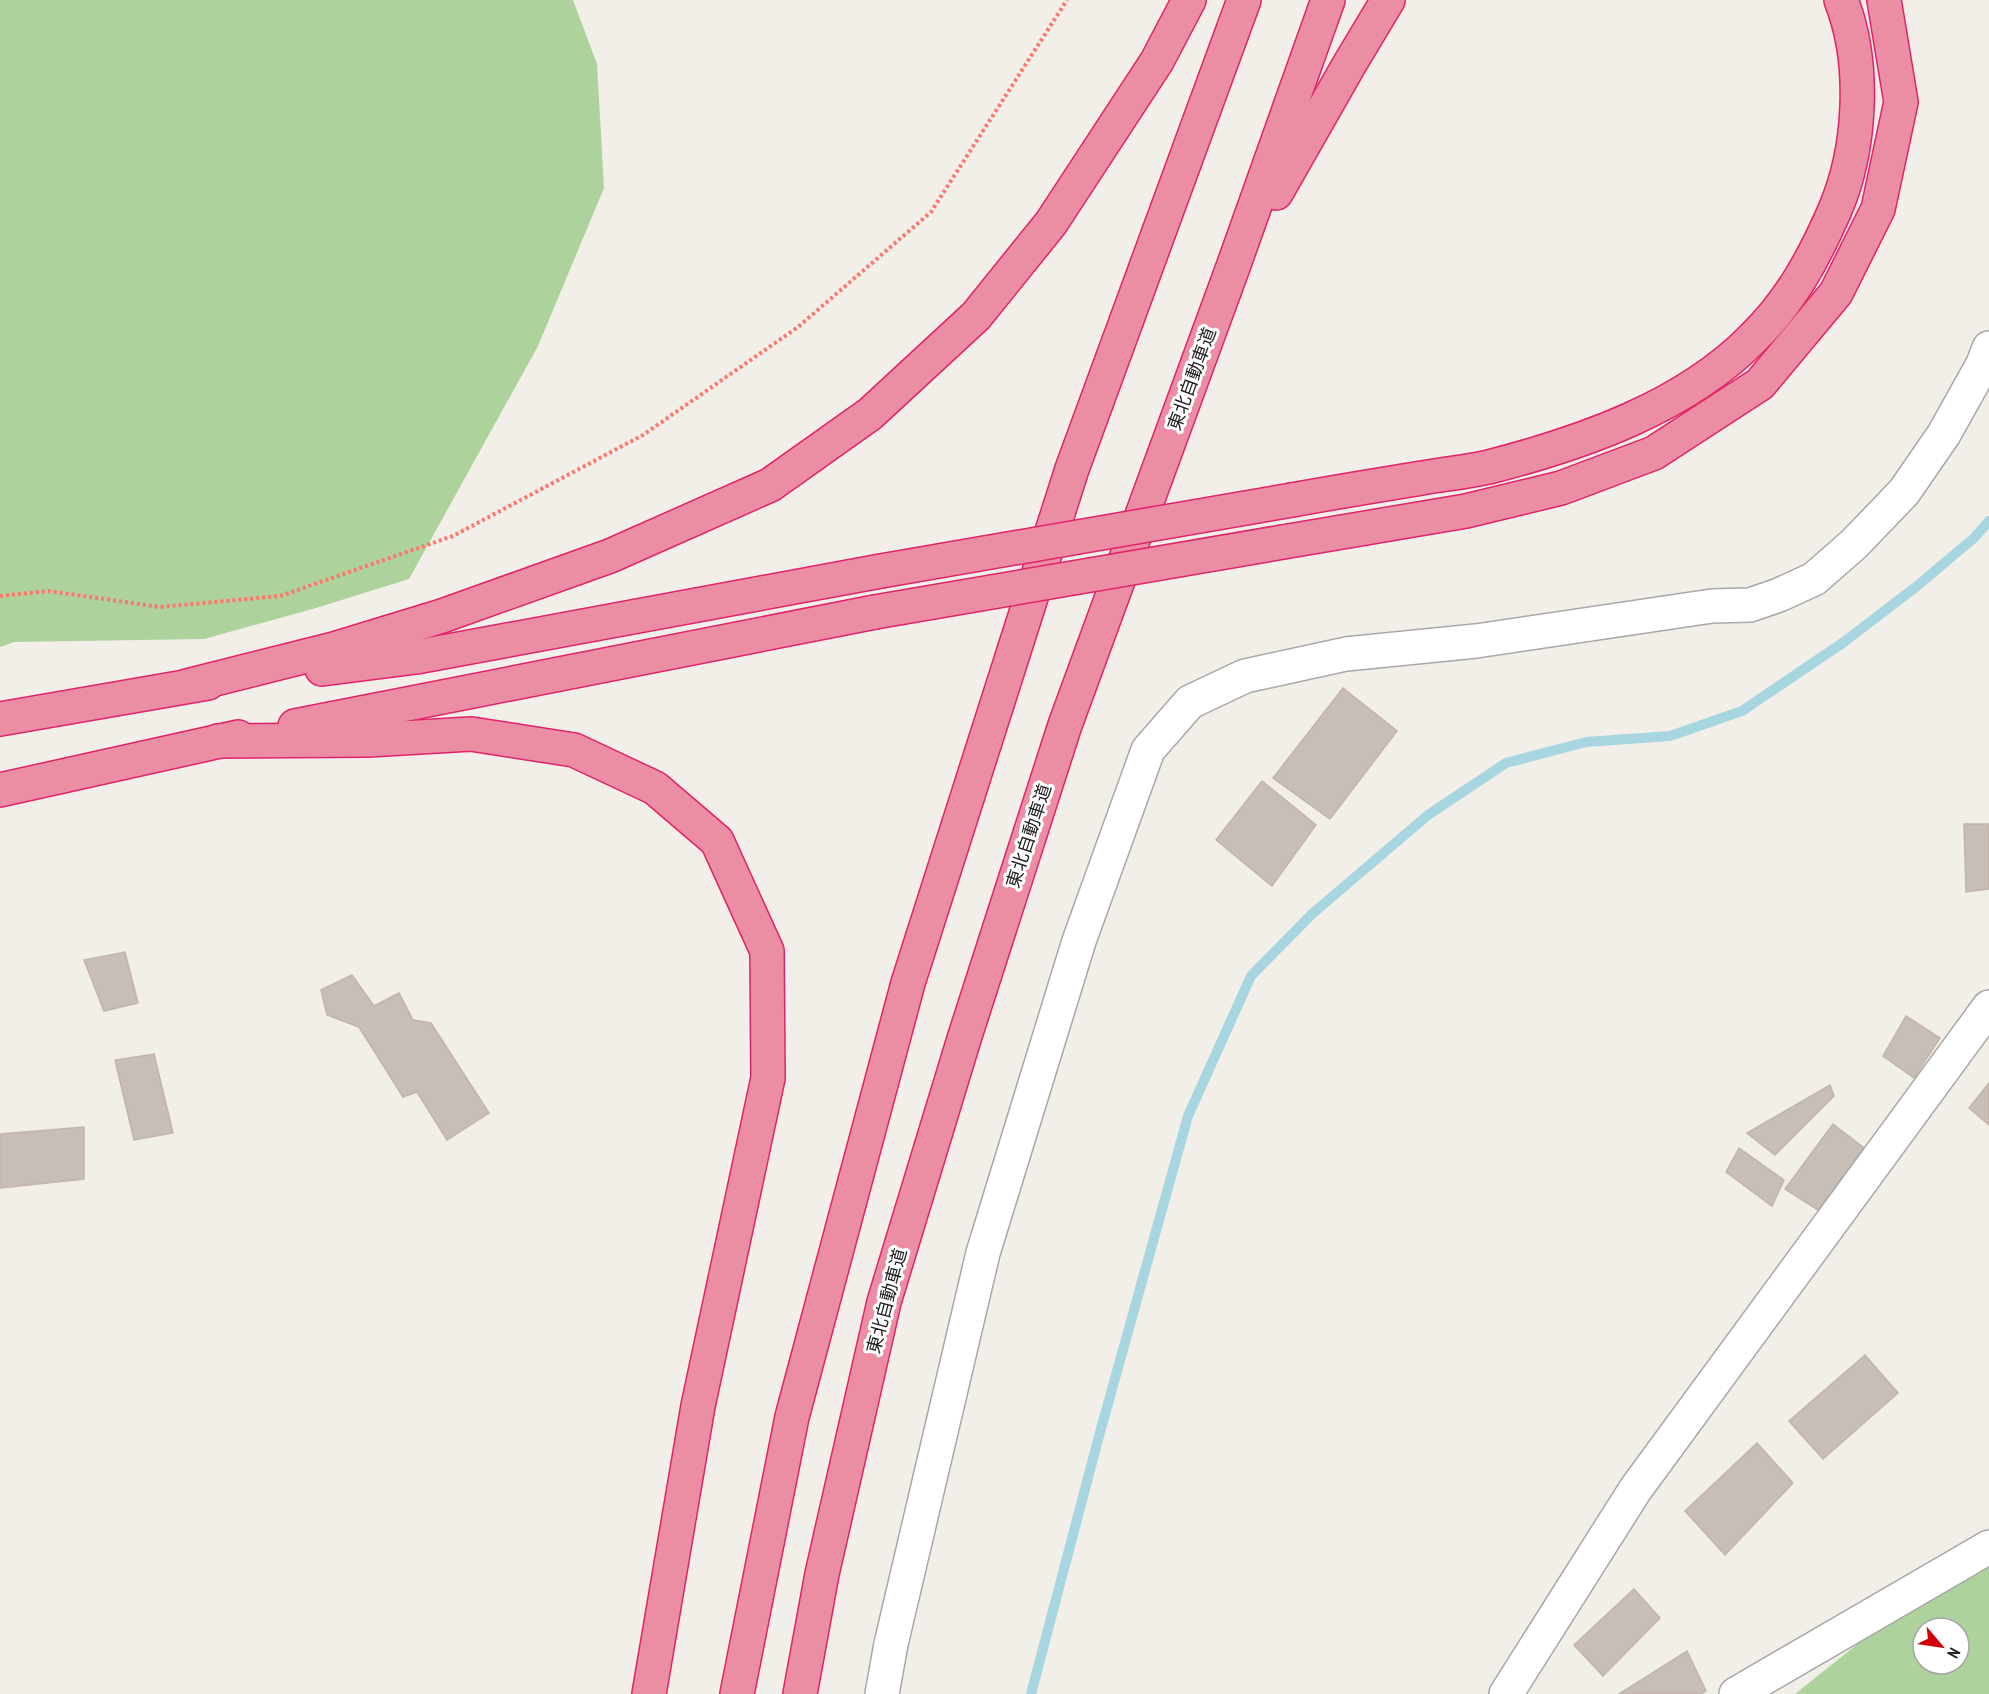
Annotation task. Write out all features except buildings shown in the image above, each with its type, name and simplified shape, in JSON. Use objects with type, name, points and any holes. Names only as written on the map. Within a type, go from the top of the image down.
[{"type":"highway","points":[[188,686],[334,649],[442,616],[610,556],[770,485],[870,414],[976,316],[1051,223],[1156,61],[1189,0]]},
{"type":"highway","points":[[737,1694],[792,1417],[908,983],[1072,469],[1244,0]]},
{"type":"highway","name":"東北自動車道","points":[[800,1694],[822,1574],[888,1290],[964,1039],[1065,725],[1329,0]]},
{"type":"highway","points":[[1233,267],[1348,65],[1388,0]]},
{"type":"highway","points":[[0,719],[188,686],[416,657],[881,571],[1488,467],[1599,433],[1674,397],[1718,370],[1755,337],[1790,295],[1817,251],[1839,201],[1852,159],[1857,110],[1855,65],[1846,13],[1841,0]]},
{"type":"highway","points":[[0,790],[218,741],[875,612],[1466,512],[1561,488],[1654,453],[1760,384],[1836,293],[1878,209],[1901,102],[1884,0]]},
{"type":"highway","points":[[218,741],[368,740],[471,734],[574,750],[655,788],[717,841],[722,851],[767,951],[768,1078],[698,1406],[650,1694]]},
{"type":"highway","points":[[0,766],[43,781]]},
{"type":"highway","points":[[0,812],[43,781]]},
{"type":"street","points":[[882,1694],[891,1644],[983,1253],[1079,941],[1148,750],[1190,702],[1245,676],[1346,654],[1476,641],[1712,606],[1750,605],[1814,579],[1854,544],[1904,492],[1944,434],[1983,364],[1989,348]]},
{"type":"street","points":[[1506,1694],[1635,1490],[1989,1007]]},
{"type":"street","points":[[1736,1694],[1989,1547]]},
{"type":"path","points":[[0,596],[48,591],[160,607],[280,596],[453,536],[643,435],[798,327],[931,212],[1067,0]]},
{"type":"green space","points":[[0,0],[573,0],[597,64],[604,188],[538,346],[409,579],[204,639],[14,642],[0,647]]},
{"type":"green space","points":[[1989,1539],[1989,1694],[1795,1694]]},
{"type":"waterway","points":[[1031,1694],[1099,1436],[1188,1116],[1251,976],[1312,914],[1428,815],[1506,763],[1586,742],[1670,736],[1742,711],[1844,642],[1917,586],[1974,538],[1989,521]]}]
